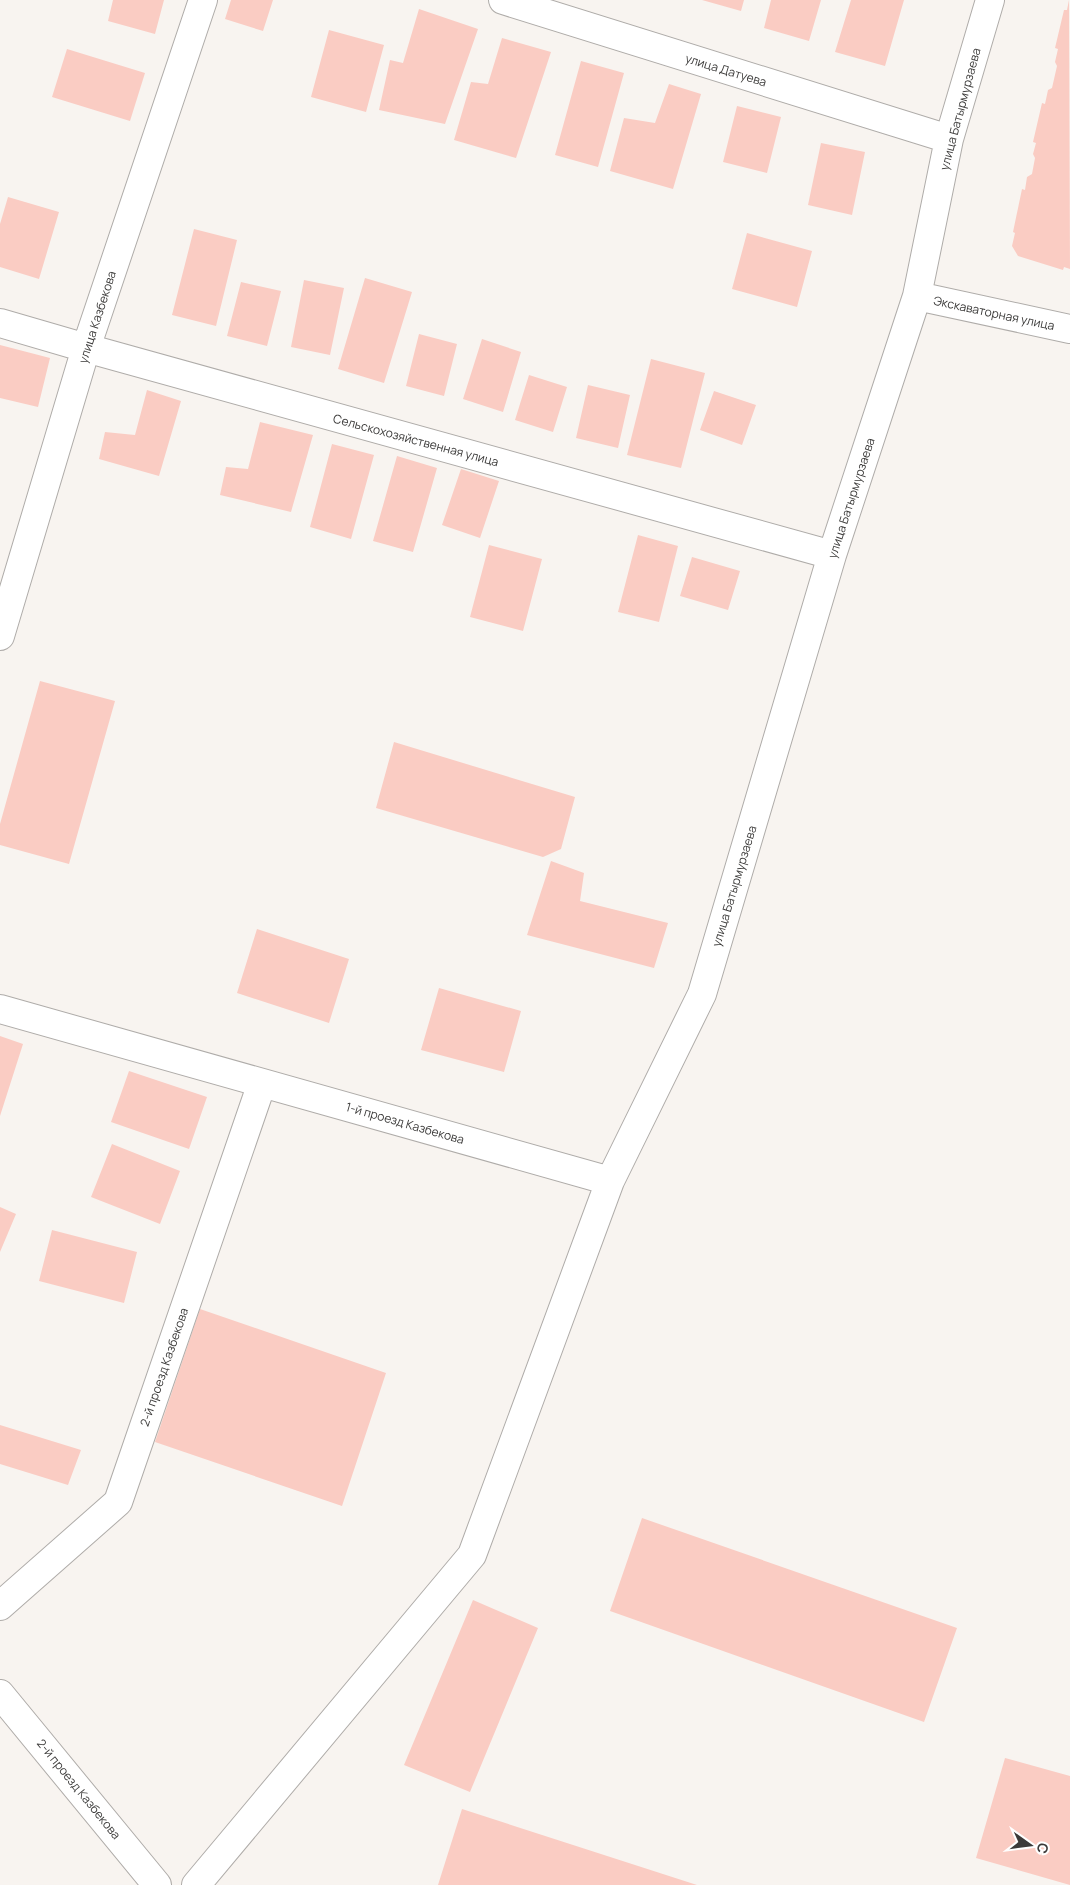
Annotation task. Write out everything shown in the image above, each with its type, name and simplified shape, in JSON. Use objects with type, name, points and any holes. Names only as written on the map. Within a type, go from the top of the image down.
[{"type":"street","name":"улица Казбекова","points":[[0,636],[86,348],[203,0]]},
{"type":"street","name":"улица Датуева","points":[[503,0],[949,140]]},
{"type":"street","name":"улица Батырмурзаева","points":[[610,1181],[702,994],[832,555],[917,296],[949,140],[990,0]]},
{"type":"street","name":"Экскаваторная улица","points":[[917,296],[1070,330]]},
{"type":"street","name":"Сельскохозяйственная улица","points":[[0,323],[832,555]]},
{"type":"street","name":"1-й проезд Казбекова","points":[[0,1009],[610,1181]]},
{"type":"street","name":"2-й проезд Казбекова","points":[[0,1606],[118,1502],[262,1082]]},
{"type":"street","points":[[196,1885],[472,1555],[610,1181]]},
{"type":"street","name":"2-й проезд Казбекова","points":[[0,1694],[157,1885]]},
{"type":"building","points":[[113,0],[164,0],[155,34],[108,21]]},
{"type":"building","points":[[231,0],[273,0],[263,31],[225,19]]},
{"type":"building","points":[[702,0],[744,0],[741,11]]},
{"type":"building","points":[[771,0],[821,0],[809,41],[764,28]]},
{"type":"building","points":[[851,0],[904,0],[885,66],[835,52]]},
{"type":"building","points":[[1069,0],[1070,269],[1064,267],[1063,270],[1018,256],[1012,246],[1022,189],[1025,190],[1027,177],[1032,174],[1035,158],[1033,154],[1036,143],[1033,142],[1042,103],[1045,104],[1048,90],[1052,88],[1057,66],[1055,62],[1058,49],[1055,48],[1064,10],[1067,10]]},
{"type":"building","points":[[419,9],[478,29],[445,124],[379,110],[390,60],[403,63]]},
{"type":"building","points":[[329,30],[384,45],[366,112],[311,97]]},
{"type":"building","points":[[502,38],[551,52],[516,158],[454,140],[471,82],[488,84]]},
{"type":"building","points":[[67,49],[145,73],[130,121],[52,97]]},
{"type":"building","points":[[581,61],[624,73],[598,167],[555,155]]},
{"type":"building","points":[[669,84],[701,94],[673,189],[610,171],[624,118],[655,123]]},
{"type":"building","points":[[737,106],[781,117],[767,173],[723,162]]},
{"type":"building","points":[[821,143],[865,152],[852,215],[808,205]]},
{"type":"building","points":[[8,197],[59,212],[39,279],[0,267],[0,224]]},
{"type":"building","points":[[194,229],[237,240],[216,326],[172,315]]},
{"type":"building","points":[[747,233],[812,251],[797,307],[732,289]]},
{"type":"building","points":[[365,278],[412,292],[384,383],[338,369]]},
{"type":"building","points":[[304,280],[344,288],[330,355],[291,347]]},
{"type":"building","points":[[241,282],[281,291],[267,346],[227,336]]},
{"type":"building","points":[[419,334],[457,344],[444,396],[406,386]]},
{"type":"building","points":[[482,339],[521,352],[503,412],[463,399]]},
{"type":"building","points":[[0,345],[50,358],[38,407],[0,398]]},
{"type":"building","points":[[651,359],[705,373],[681,468],[627,455]]},
{"type":"building","points":[[529,375],[567,387],[553,432],[515,420]]},
{"type":"building","points":[[588,385],[630,395],[618,448],[576,438]]},
{"type":"building","points":[[147,390],[181,401],[159,476],[99,459],[105,432],[135,435]]},
{"type":"building","points":[[714,391],[756,405],[742,445],[700,430]]},
{"type":"building","points":[[260,422],[313,435],[291,512],[220,495],[226,467],[248,469]]},
{"type":"building","points":[[332,444],[374,455],[351,539],[310,527]]},
{"type":"building","points":[[397,456],[437,468],[413,552],[373,541]]},
{"type":"building","points":[[461,469],[499,481],[480,538],[442,525]]},
{"type":"building","points":[[638,535],[678,546],[659,622],[618,612]]},
{"type":"building","points":[[489,545],[542,559],[523,631],[470,617]]},
{"type":"building","points":[[692,557],[740,571],[728,610],[680,596]]},
{"type":"building","points":[[40,681],[115,701],[69,864],[0,845],[0,824]]},
{"type":"building","points":[[394,742],[575,797],[561,849],[543,857],[376,808]]},
{"type":"building","points":[[551,861],[584,873],[580,901],[668,923],[654,968],[527,935]]},
{"type":"building","points":[[257,929],[349,959],[329,1023],[237,993]]},
{"type":"building","points":[[439,988],[521,1011],[504,1072],[421,1050]]},
{"type":"building","points":[[0,1036],[23,1044],[0,1116]]},
{"type":"building","points":[[129,1071],[207,1097],[189,1149],[111,1122]]},
{"type":"building","points":[[112,1144],[180,1171],[160,1224],[91,1197]]},
{"type":"building","points":[[0,1207],[16,1214],[0,1252]]},
{"type":"building","points":[[52,1230],[137,1252],[124,1303],[39,1281]]},
{"type":"building","points":[[200,1309],[386,1373],[342,1506],[155,1442]]},
{"type":"building","points":[[0,1425],[81,1450],[68,1485],[0,1464]]},
{"type":"building","points":[[642,1518],[957,1628],[924,1722],[610,1611]]},
{"type":"building","points":[[473,1600],[538,1628],[470,1792],[404,1765]]},
{"type":"building","points":[[1005,1758],[1070,1776],[1070,1885],[976,1858]]},
{"type":"building","points":[[462,1809],[697,1885],[438,1885]]}]
